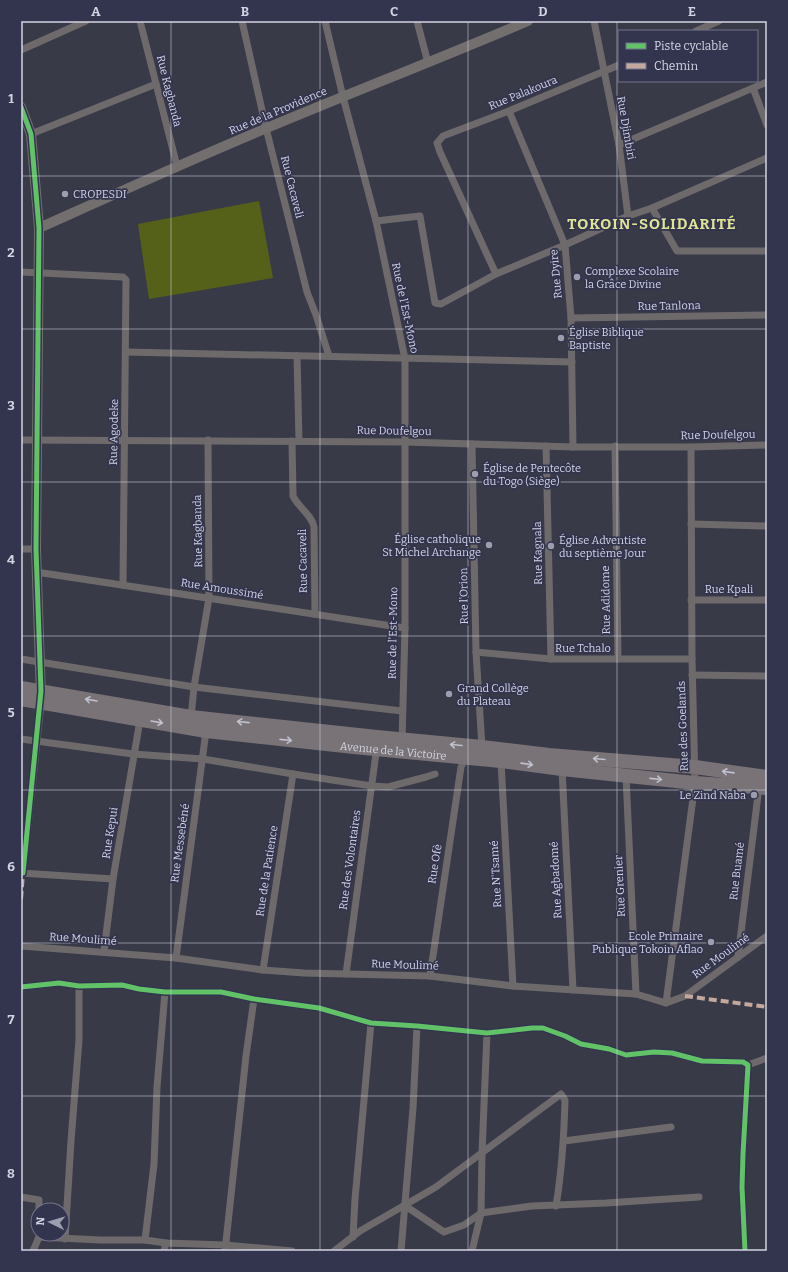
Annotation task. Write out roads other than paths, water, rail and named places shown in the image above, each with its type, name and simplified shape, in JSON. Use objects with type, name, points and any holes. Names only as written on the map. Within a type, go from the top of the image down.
[{"type":"highway","name":"Avenue de la Victoire","points":[[21,688],[41,697],[140,720],[206,731],[402,745],[482,747],[549,755],[695,768],[764,784]]},
{"type":"highway","name":"Avenue de la Victoire","points":[[21,700],[41,697],[377,743]]},
{"type":"highway","name":"Avenue de la Victoire","points":[[402,745],[466,757],[626,776],[695,783],[764,784]]},
{"type":"street","name":"Rue Kagbanda","points":[[140,21],[177,166]]},
{"type":"street","name":"Rue Cacaveli","points":[[242,21],[266,128],[307,292],[329,356]]},
{"type":"street","name":"Rue de l'Est-Mono","points":[[325,21],[376,221],[405,358],[405,628],[402,745]]},
{"type":"street","points":[[417,21],[428,63]]},
{"type":"street","name":"Rue de la Providence","points":[[39,228],[266,128],[528,21]]},
{"type":"street","name":"Rue Djimbiri","points":[[594,21],[620,145],[628,216]]},
{"type":"street","points":[[698,30],[719,21]]},
{"type":"street","points":[[21,50],[83,22]]},
{"type":"street","name":"Rue Palakoura","points":[[496,274],[437,143],[443,136],[509,111],[618,65]]},
{"type":"street","points":[[620,145],[767,82]]},
{"type":"street","points":[[31,134],[156,84]]},
{"type":"street","points":[[753,88],[767,125]]},
{"type":"street","points":[[21,107],[31,134],[39,228],[36,572],[41,697],[22,873],[113,879]]},
{"type":"street","name":"Rue Dyire","points":[[509,111],[565,245],[571,318],[573,446]]},
{"type":"street","points":[[376,221],[420,216],[435,303],[441,304],[496,274],[565,245],[628,216],[652,208],[767,158]]},
{"type":"street","points":[[652,208],[678,251],[767,251]]},
{"type":"street","points":[[21,272],[39,273]]},
{"type":"street","name":"Rue Agodeke","points":[[39,273],[124,277],[126,280],[123,585]]},
{"type":"street","name":"Rue Tanlona","points":[[571,318],[767,315]]},
{"type":"street","points":[[126,352],[572,362]]},
{"type":"street","name":"Rue Cacaveli","points":[[297,356],[294,496],[295,500],[313,522],[314,527],[316,614]]},
{"type":"street","name":"Rue Doufelgou","points":[[21,440],[405,442],[546,446],[691,447],[767,445]]},
{"type":"street","name":"Rue Kagbanda","points":[[191,717],[194,686],[209,598],[208,440]]},
{"type":"street","name":"Rue l'Orion","points":[[472,444],[476,652],[482,747]]},
{"type":"street","name":"Rue Kagnala","points":[[546,446],[552,659]]},
{"type":"street","name":"Rue Adidome","points":[[615,446],[618,659]]},
{"type":"street","name":"Rue des Goelands","points":[[666,1004],[695,783],[691,600],[691,447]]},
{"type":"street","points":[[691,524],[767,526]]},
{"type":"street","points":[[21,549],[36,549]]},
{"type":"street","name":"Rue Amoussimé","points":[[36,572],[405,628]]},
{"type":"street","name":"Rue Kpali","points":[[691,600],[767,600]]},
{"type":"street","name":"Rue Tchalo","points":[[476,652],[552,659],[692,659]]},
{"type":"street","points":[[21,659],[194,686],[402,711]]},
{"type":"street","points":[[692,675],[767,676]]},
{"type":"street","name":"Rue Kepui","points":[[104,951],[113,879],[140,720]]},
{"type":"street","name":"Rue Messebéné","points":[[176,958],[206,731]]},
{"type":"street","points":[[21,739],[134,754],[203,759],[372,786],[388,786],[435,774]]},
{"type":"street","name":"Rue des Volontaires","points":[[346,974],[377,743]]},
{"type":"street","name":"Rue Ofè","points":[[430,976],[461,767],[466,757]]},
{"type":"street","name":"Rue N'Tsamé","points":[[502,761],[513,986]]},
{"type":"street","name":"Rue Agbadomé","points":[[562,769],[573,990]]},
{"type":"street","name":"Rue de la Patience","points":[[262,970],[292,774]]},
{"type":"street","name":"Rue Grenier","points":[[626,776],[636,994]]},
{"type":"street","name":"Rue Buamé","points":[[738,957],[764,784]]},
{"type":"street","name":"Rue Moulimé","points":[[21,946],[104,951],[176,958],[262,970],[430,976],[513,986],[636,994],[666,1004],[685,996],[767,936]]},
{"type":"street","points":[[21,988],[59,983],[79,986],[122,985],[139,989],[165,992],[221,992],[254,999],[319,1008],[371,1023],[487,1033],[543,1028],[581,1044],[609,1049],[626,1055],[654,1052],[672,1053],[702,1061],[743,1062],[748,1065]]},
{"type":"street","points":[[67,1202],[70,1141],[79,1040],[79,986]]},
{"type":"street","points":[[145,1240],[154,1164],[157,1088],[165,992]]},
{"type":"street","points":[[225,1248],[246,1056],[254,999]]},
{"type":"street","points":[[353,1237],[371,1023]]},
{"type":"street","points":[[401,1251],[413,1108],[417,1026]]},
{"type":"street","points":[[472,1251],[480,1213],[487,1033]]},
{"type":"street","points":[[748,1065],[767,1058]]},
{"type":"street","points":[[745,1251],[743,1161],[748,1065]]},
{"type":"street","points":[[334,1251],[360,1231],[436,1187],[561,1094],[565,1100],[564,1141],[556,1206]]},
{"type":"street","points":[[564,1141],[671,1127]]},
{"type":"street","points":[[21,1197],[39,1200],[39,1202]]},
{"type":"street","points":[[404,1205],[444,1232],[464,1225],[480,1213],[532,1206],[556,1206],[698,1197]]},
{"type":"street","points":[[70,1239],[145,1240],[225,1248],[292,1251]]},
{"type":"street","points":[[164,1251],[166,1243]]},
{"type":"place","name":"CROPESDI","points":[[65,194]]},
{"type":"place","name":"Complexe Scolaire la Grâce Divine","points":[[577,277]]},
{"type":"place","name":"Église Biblique Baptiste","points":[[561,338]]},
{"type":"place","name":"Église de Pentecôte du Togo (Siège)","points":[[475,474]]},
{"type":"place","name":"Église catholique St Michel Archange","points":[[489,545]]},
{"type":"place","name":"Église Adventiste du septième Jour","points":[[551,546]]},
{"type":"place","name":"Grand Collège du Plateau","points":[[449,694]]},
{"type":"place","name":"Le Zind Naba","points":[[754,795]]},
{"type":"place","name":"Ecole Primaire Publique Tokoin Aflao","points":[[711,942]]},
{"type":"district","name":"TOKOIN-SOLIDARITÉ","points":[[652,224]]}]
